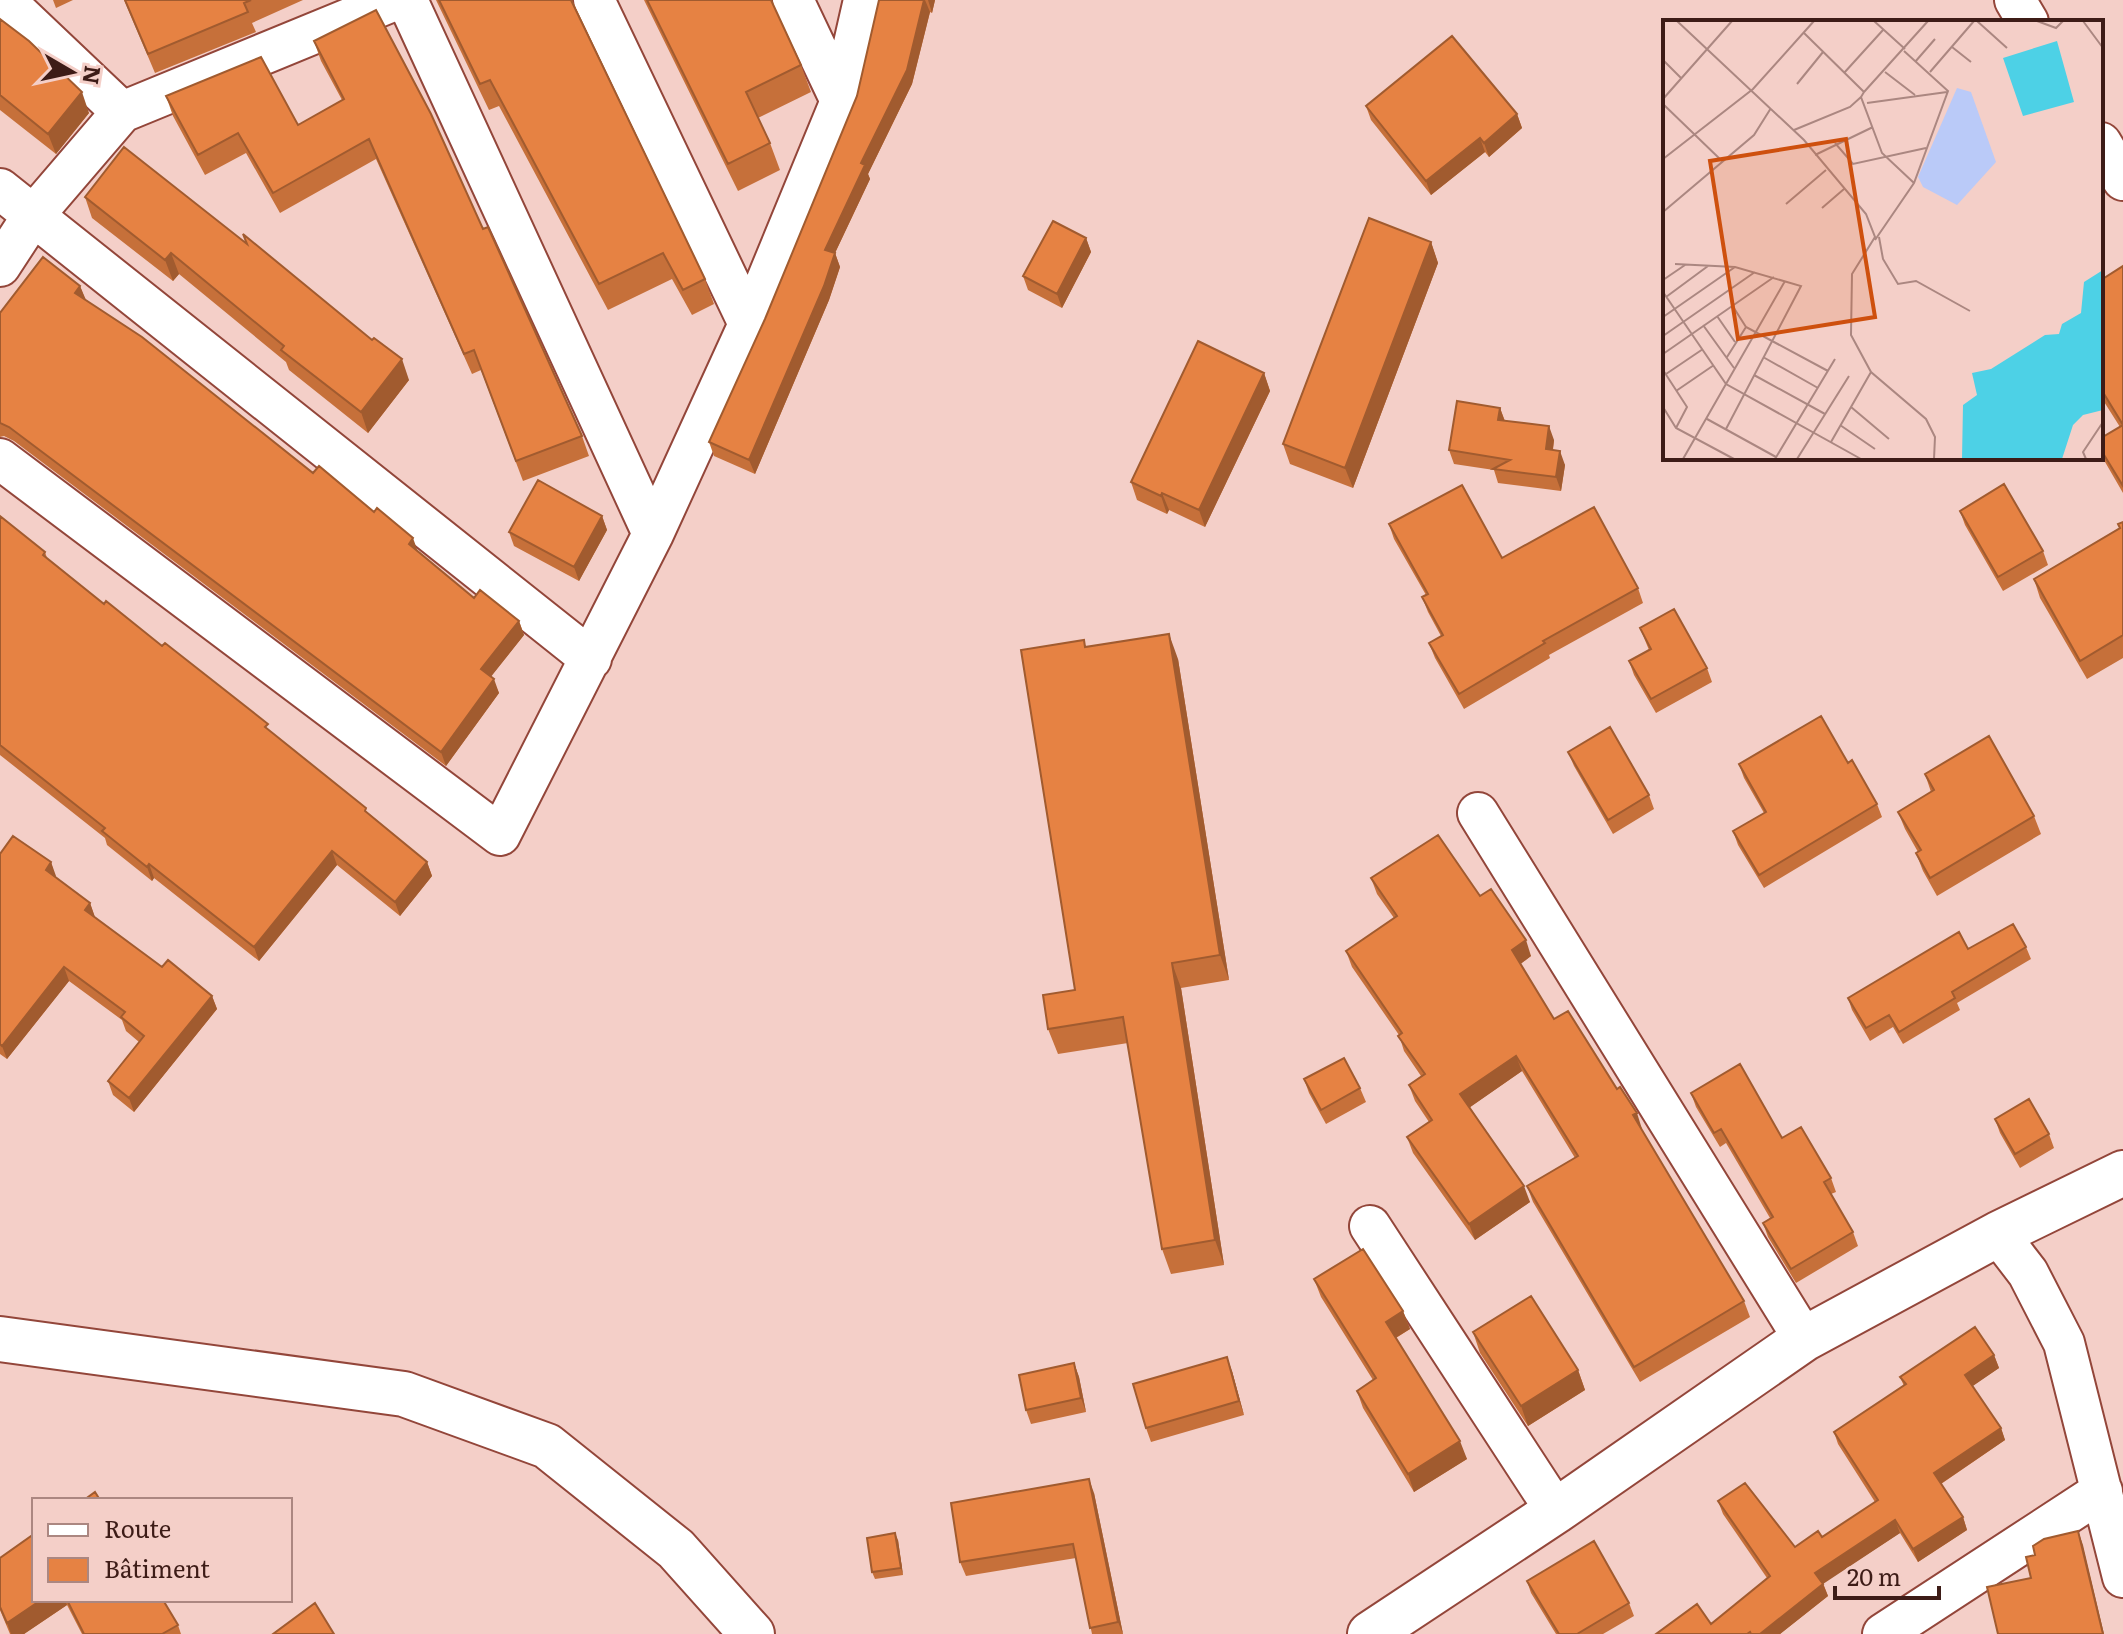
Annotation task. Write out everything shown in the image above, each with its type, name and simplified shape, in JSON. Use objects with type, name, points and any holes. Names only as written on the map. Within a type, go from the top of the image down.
[{"type":"street","points":[[4,0],[122,112]]},
{"type":"street","points":[[0,266],[32,217],[122,112],[395,0]]},
{"type":"street","points":[[407,0],[653,534]]},
{"type":"street","points":[[594,0],[749,324]]},
{"type":"street","points":[[793,0],[841,101]]},
{"type":"street","points":[[0,459],[500,835],[653,534],[749,324],[841,101],[864,0]]},
{"type":"street","points":[[2015,0],[2027,20]]},
{"type":"street","points":[[2109,140],[2123,180]]},
{"type":"street","points":[[0,189],[591,659]]},
{"type":"street","points":[[1478,813],[1804,1339]]},
{"type":"street","points":[[1370,1634],[1556,1511],[1804,1339],[1998,1234],[2123,1173]]},
{"type":"street","points":[[1370,1226],[1556,1511]]},
{"type":"street","points":[[1998,1234],[2028,1273],[2064,1343],[2123,1577]]},
{"type":"street","points":[[0,1339],[404,1394],[547,1446],[676,1549],[752,1634]]},
{"type":"street","points":[[1883,1634],[2102,1491]]},
{"type":"building","points":[[125,0],[251,0],[244,3],[248,12],[148,54]]},
{"type":"building","points":[[439,0],[571,0],[705,279],[683,290],[663,253],[599,284],[490,80],[480,84]]},
{"type":"building","points":[[647,0],[771,0],[801,65],[746,92],[770,143],[728,164]]},
{"type":"building","points":[[879,0],[924,0],[907,70],[861,163],[865,165],[825,250],[835,253],[824,286],[749,460],[709,442],[765,319],[857,96]]},
{"type":"building","points":[[376,10],[431,114],[483,229],[488,227],[582,436],[516,461],[474,350],[464,354],[369,139],[273,193],[238,133],[198,155],[166,96],[261,57],[298,125],[344,99],[314,41]]},
{"type":"building","points":[[0,19],[29,41],[82,92],[48,134],[0,95]]},
{"type":"building","points":[[1452,36],[1517,114],[1484,143],[1480,138],[1426,181],[1366,106]]},
{"type":"building","points":[[124,147],[247,244],[243,234],[372,340],[374,338],[402,359],[361,412],[281,350],[284,346],[171,253],[165,260],[85,197]]},
{"type":"building","points":[[1369,218],[1431,242],[1345,468],[1283,444]]},
{"type":"building","points":[[1053,221],[1086,238],[1057,294],[1023,276]]},
{"type":"building","points":[[43,257],[80,286],[75,293],[142,337],[313,473],[319,466],[374,512],[377,508],[413,538],[409,544],[474,598],[480,590],[519,621],[481,669],[494,679],[441,752],[0,423],[0,313]]},
{"type":"building","points":[[2123,266],[2123,425],[2103,392],[2103,279]]},
{"type":"building","points":[[1198,341],[1264,373],[1199,510],[1131,482]]},
{"type":"building","points":[[1457,401],[1500,408],[1498,420],[1549,426],[1546,449],[1560,451],[1556,477],[1493,469],[1510,460],[1449,450]]},
{"type":"building","points":[[2123,425],[2123,486],[2103,453],[2103,437]]},
{"type":"building","points":[[538,480],[602,516],[574,567],[509,532]]},
{"type":"building","points":[[2004,484],[2043,551],[1998,577],[1960,511]]},
{"type":"building","points":[[1462,485],[1502,558],[1594,507],[1638,588],[1543,641],[1545,643],[1459,694],[1429,643],[1443,635],[1422,597],[1428,594],[1389,524]]},
{"type":"building","points":[[0,516],[104,604],[106,601],[162,646],[165,643],[268,724],[265,727],[366,808],[365,811],[427,862],[395,902],[332,851],[254,947],[149,864],[147,867],[102,831],[105,828],[0,745]]},
{"type":"building","points":[[2123,522],[2123,635],[2080,661],[2034,579],[2120,528],[2118,524]]},
{"type":"building","points":[[1674,609],[1707,668],[1651,699],[1629,661],[1651,649],[1640,628]]},
{"type":"building","points":[[1169,634],[1220,955],[1172,963],[1215,1240],[1162,1249],[1123,1017],[1048,1029],[1043,995],[1075,990],[1021,650],[1084,640],[1085,647]]},
{"type":"building","points":[[1821,716],[1848,763],[1852,760],[1877,804],[1759,875],[1733,831],[1766,812],[1739,764]]},
{"type":"building","points":[[1610,727],[1649,795],[1608,820],[1568,752]]},
{"type":"building","points":[[1989,736],[2034,816],[1930,878],[1916,853],[1921,850],[1898,812],[1934,790],[1925,774]]},
{"type":"building","points":[[1438,835],[1480,896],[1491,889],[1526,940],[1512,950],[1554,1019],[1568,1011],[1617,1089],[1620,1087],[1637,1113],[1633,1115],[1744,1301],[1634,1367],[1527,1186],[1578,1156],[1516,1056],[1460,1094],[1524,1186],[1469,1224],[1407,1137],[1432,1120],[1409,1085],[1425,1074],[1398,1036],[1402,1033],[1346,951],[1397,916],[1371,878]]},
{"type":"building","points":[[13,836],[51,862],[46,870],[90,903],[85,910],[162,967],[168,960],[212,996],[129,1098],[108,1081],[144,1036],[121,1017],[125,1012],[64,967],[2,1046],[0,1044],[0,854]]},
{"type":"building","points":[[2013,924],[2026,947],[1952,992],[1955,998],[1899,1032],[1889,1015],[1866,1028],[1848,998],[1959,932],[1968,949]]},
{"type":"building","points":[[1344,1058],[1360,1088],[1321,1110],[1304,1079]]},
{"type":"building","points":[[1740,1064],[1782,1138],[1801,1127],[1831,1178],[1824,1182],[1853,1232],[1791,1269],[1763,1223],[1773,1217],[1721,1129],[1714,1133],[1691,1093]]},
{"type":"building","points":[[2029,1099],[2049,1134],[2015,1154],[1995,1119]]},
{"type":"building","points":[[1363,1249],[1403,1311],[1386,1322],[1460,1441],[1408,1474],[1357,1391],[1376,1378],[1314,1279]]},
{"type":"building","points":[[1531,1296],[1578,1370],[1521,1406],[1473,1332]]},
{"type":"building","points":[[1975,1327],[1994,1355],[1965,1375],[2001,1428],[1934,1473],[1963,1517],[1913,1549],[1895,1520],[1815,1573],[1823,1584],[1760,1634],[1656,1634],[1697,1604],[1711,1624],[1770,1576],[1718,1501],[1745,1483],[1795,1547],[1818,1531],[1822,1537],[1878,1500],[1834,1432],[1906,1384],[1900,1377]]},
{"type":"building","points":[[1227,1357],[1239,1401],[1146,1428],[1133,1384]]},
{"type":"building","points":[[1074,1363],[1081,1398],[1026,1410],[1019,1375]]},
{"type":"building","points":[[1089,1479],[1118,1622],[1090,1628],[1073,1544],[960,1562],[951,1503]]},
{"type":"building","points":[[2078,1531],[2103,1634],[1998,1634],[1987,1587],[2031,1578],[2026,1557],[2035,1555],[2033,1546],[2044,1539]]},
{"type":"building","points":[[895,1533],[901,1568],[872,1572],[867,1538]]},
{"type":"building","points":[[32,1535],[32,1602],[38,1602],[7,1623],[0,1607],[0,1558]]},
{"type":"building","points":[[1594,1541],[1629,1603],[1577,1634],[1559,1634],[1527,1581]]},
{"type":"building","points":[[68,1602],[164,1602],[178,1625],[162,1634],[84,1634]]},
{"type":"building","points":[[315,1603],[334,1634],[273,1634]]}]
